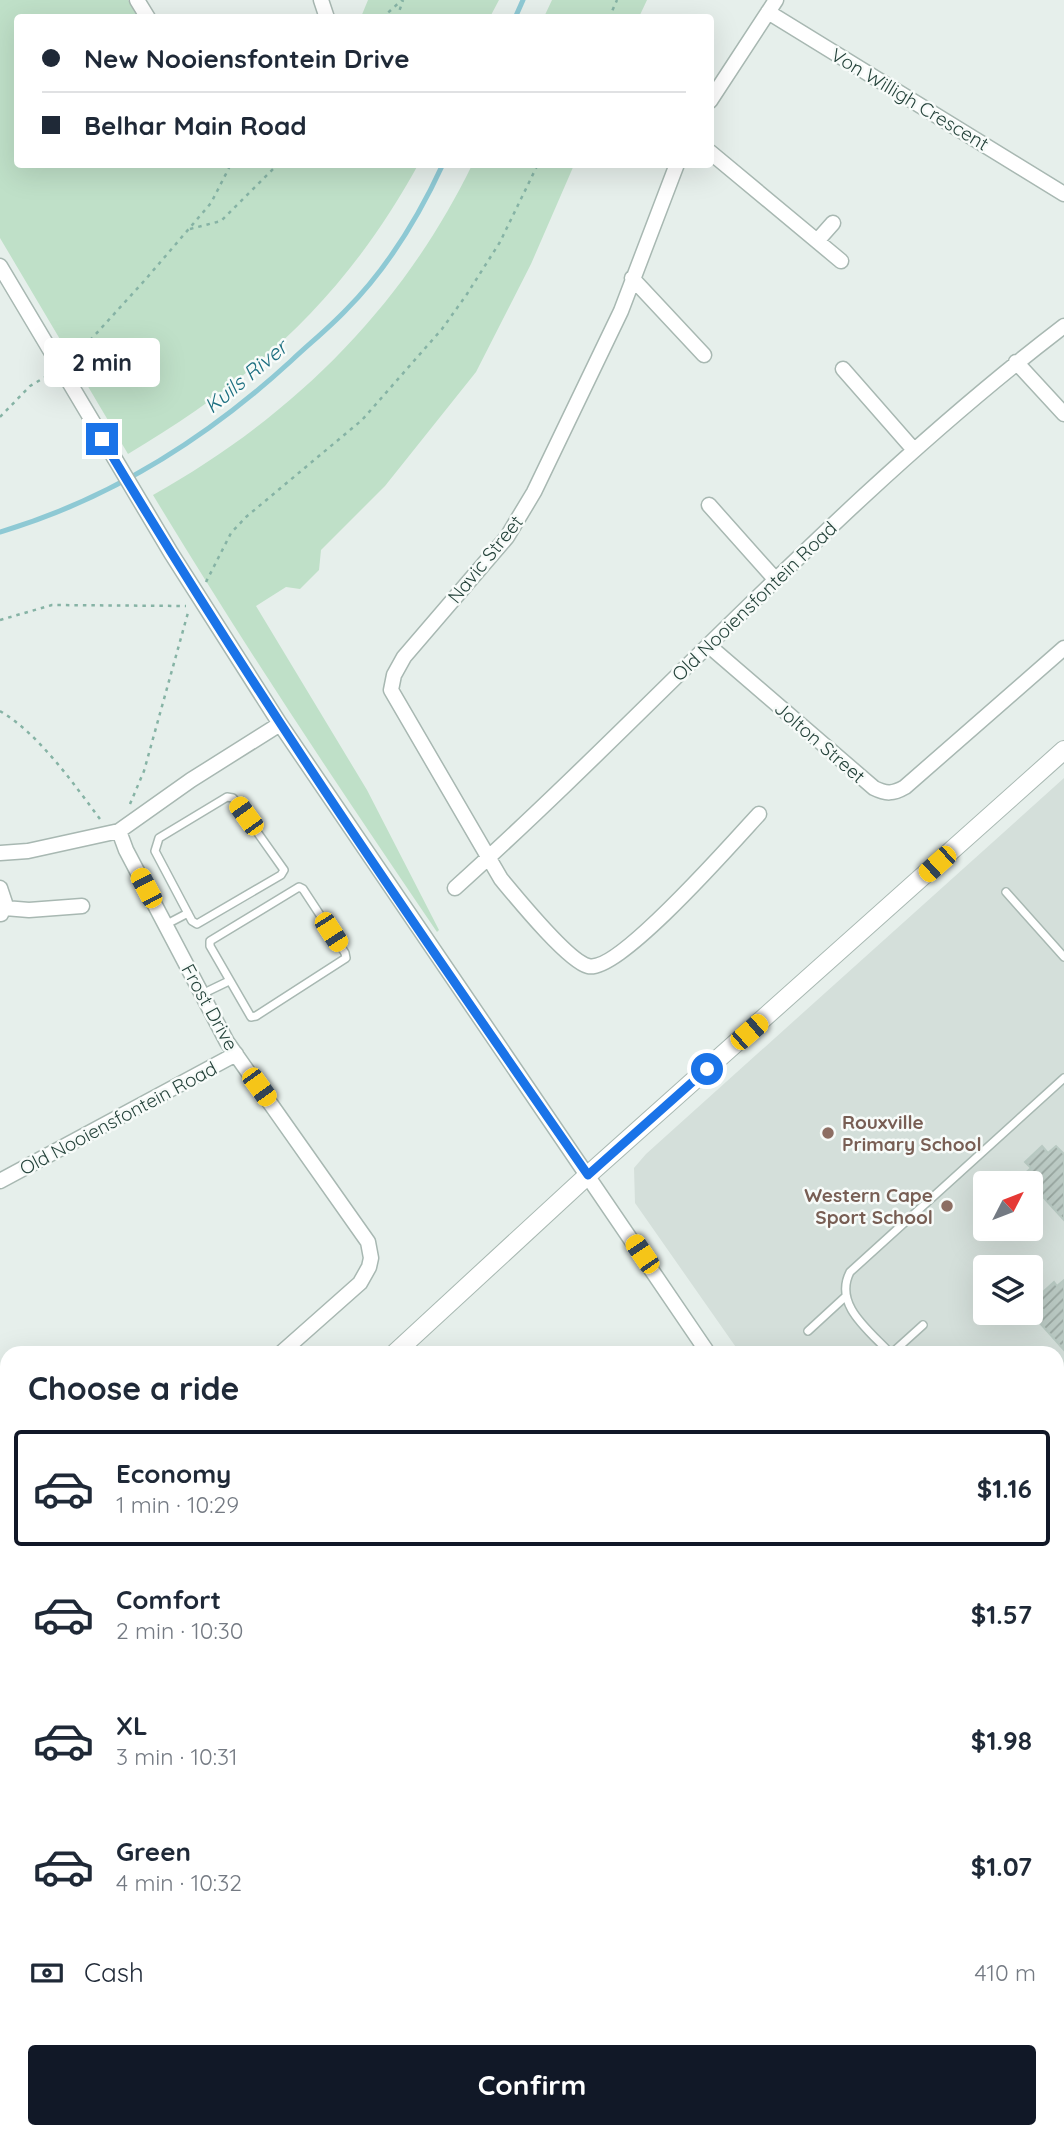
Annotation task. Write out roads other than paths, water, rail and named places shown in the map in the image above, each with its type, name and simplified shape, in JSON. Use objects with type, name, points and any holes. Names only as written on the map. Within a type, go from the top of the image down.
[{"type":"street","points":[[714,94],[772,6]]},
{"type":"street","name":"Von Willigh Crescent","points":[[772,6],[1064,194]]},
{"type":"street","points":[[714,155],[841,261]]},
{"type":"street","name":"Navic Street","points":[[675,168],[621,311],[534,492],[507,537],[404,657],[394,675],[391,690],[488,858],[522,904],[585,966],[595,967],[620,954],[691,890],[758,814]]},
{"type":"street","points":[[817,241],[833,223]]},
{"type":"street","points":[[0,266],[171,553],[279,724],[703,1346]]},
{"type":"street","points":[[632,278],[704,355]]},
{"type":"street","name":"Old Nooiensfontein Road","points":[[455,887],[775,579],[914,450],[1016,362],[1064,326]]},
{"type":"street","points":[[1016,362],[1064,414]]},
{"type":"street","points":[[843,369],[914,450]]},
{"type":"street","points":[[709,505],[775,579]]},
{"type":"street","name":"Jolton Street","points":[[708,645],[874,788],[886,794],[896,793],[905,787],[1064,648]]},
{"type":"street","points":[[0,853],[28,851],[119,830],[279,724]]},
{"type":"street","points":[[403,1346],[588,1175],[1064,750]]},
{"type":"street","name":"Frost Drive","points":[[119,830],[227,1042],[365,1235],[370,1250],[369,1267],[360,1283],[289,1346]]},
{"type":"street","points":[[0,888],[5,898],[2,911],[82,906]]},
{"type":"street","name":"Old Nooiensfontein Road","points":[[0,1181],[236,1054]]},
{"type":"lane","points":[[231,797],[284,870],[281,875],[200,924],[192,920],[188,913],[155,851],[157,842],[167,832],[231,797]]},
{"type":"lane","points":[[299,887],[303,889],[345,953],[344,960],[254,1017],[248,1015],[229,981],[210,946],[210,941],[299,887]]},
{"type":"lane","points":[[1006,892],[1064,957]]},
{"type":"lane","points":[[166,925],[188,913]]},
{"type":"lane","points":[[201,994],[229,981]]},
{"type":"lane","points":[[884,1346],[851,1310],[845,1297],[847,1279],[855,1266],[1064,1078]]},
{"type":"lane","points":[[808,1331],[845,1297]]},
{"type":"lane","points":[[899,1346],[923,1325]]},
{"type":"waterway","name":"Kuils River","points":[[517,14],[523,0]]},
{"type":"waterway","name":"Kuils River","points":[[0,532],[41,518],[118,484],[191,441],[259,389],[333,323],[375,278],[412,222],[441,168]]},
{"type":"place","name":"Rouxville Primary School","points":[[828,1133]]},
{"type":"place","name":"Western Cape Sport School","points":[[947,1206]]}]
